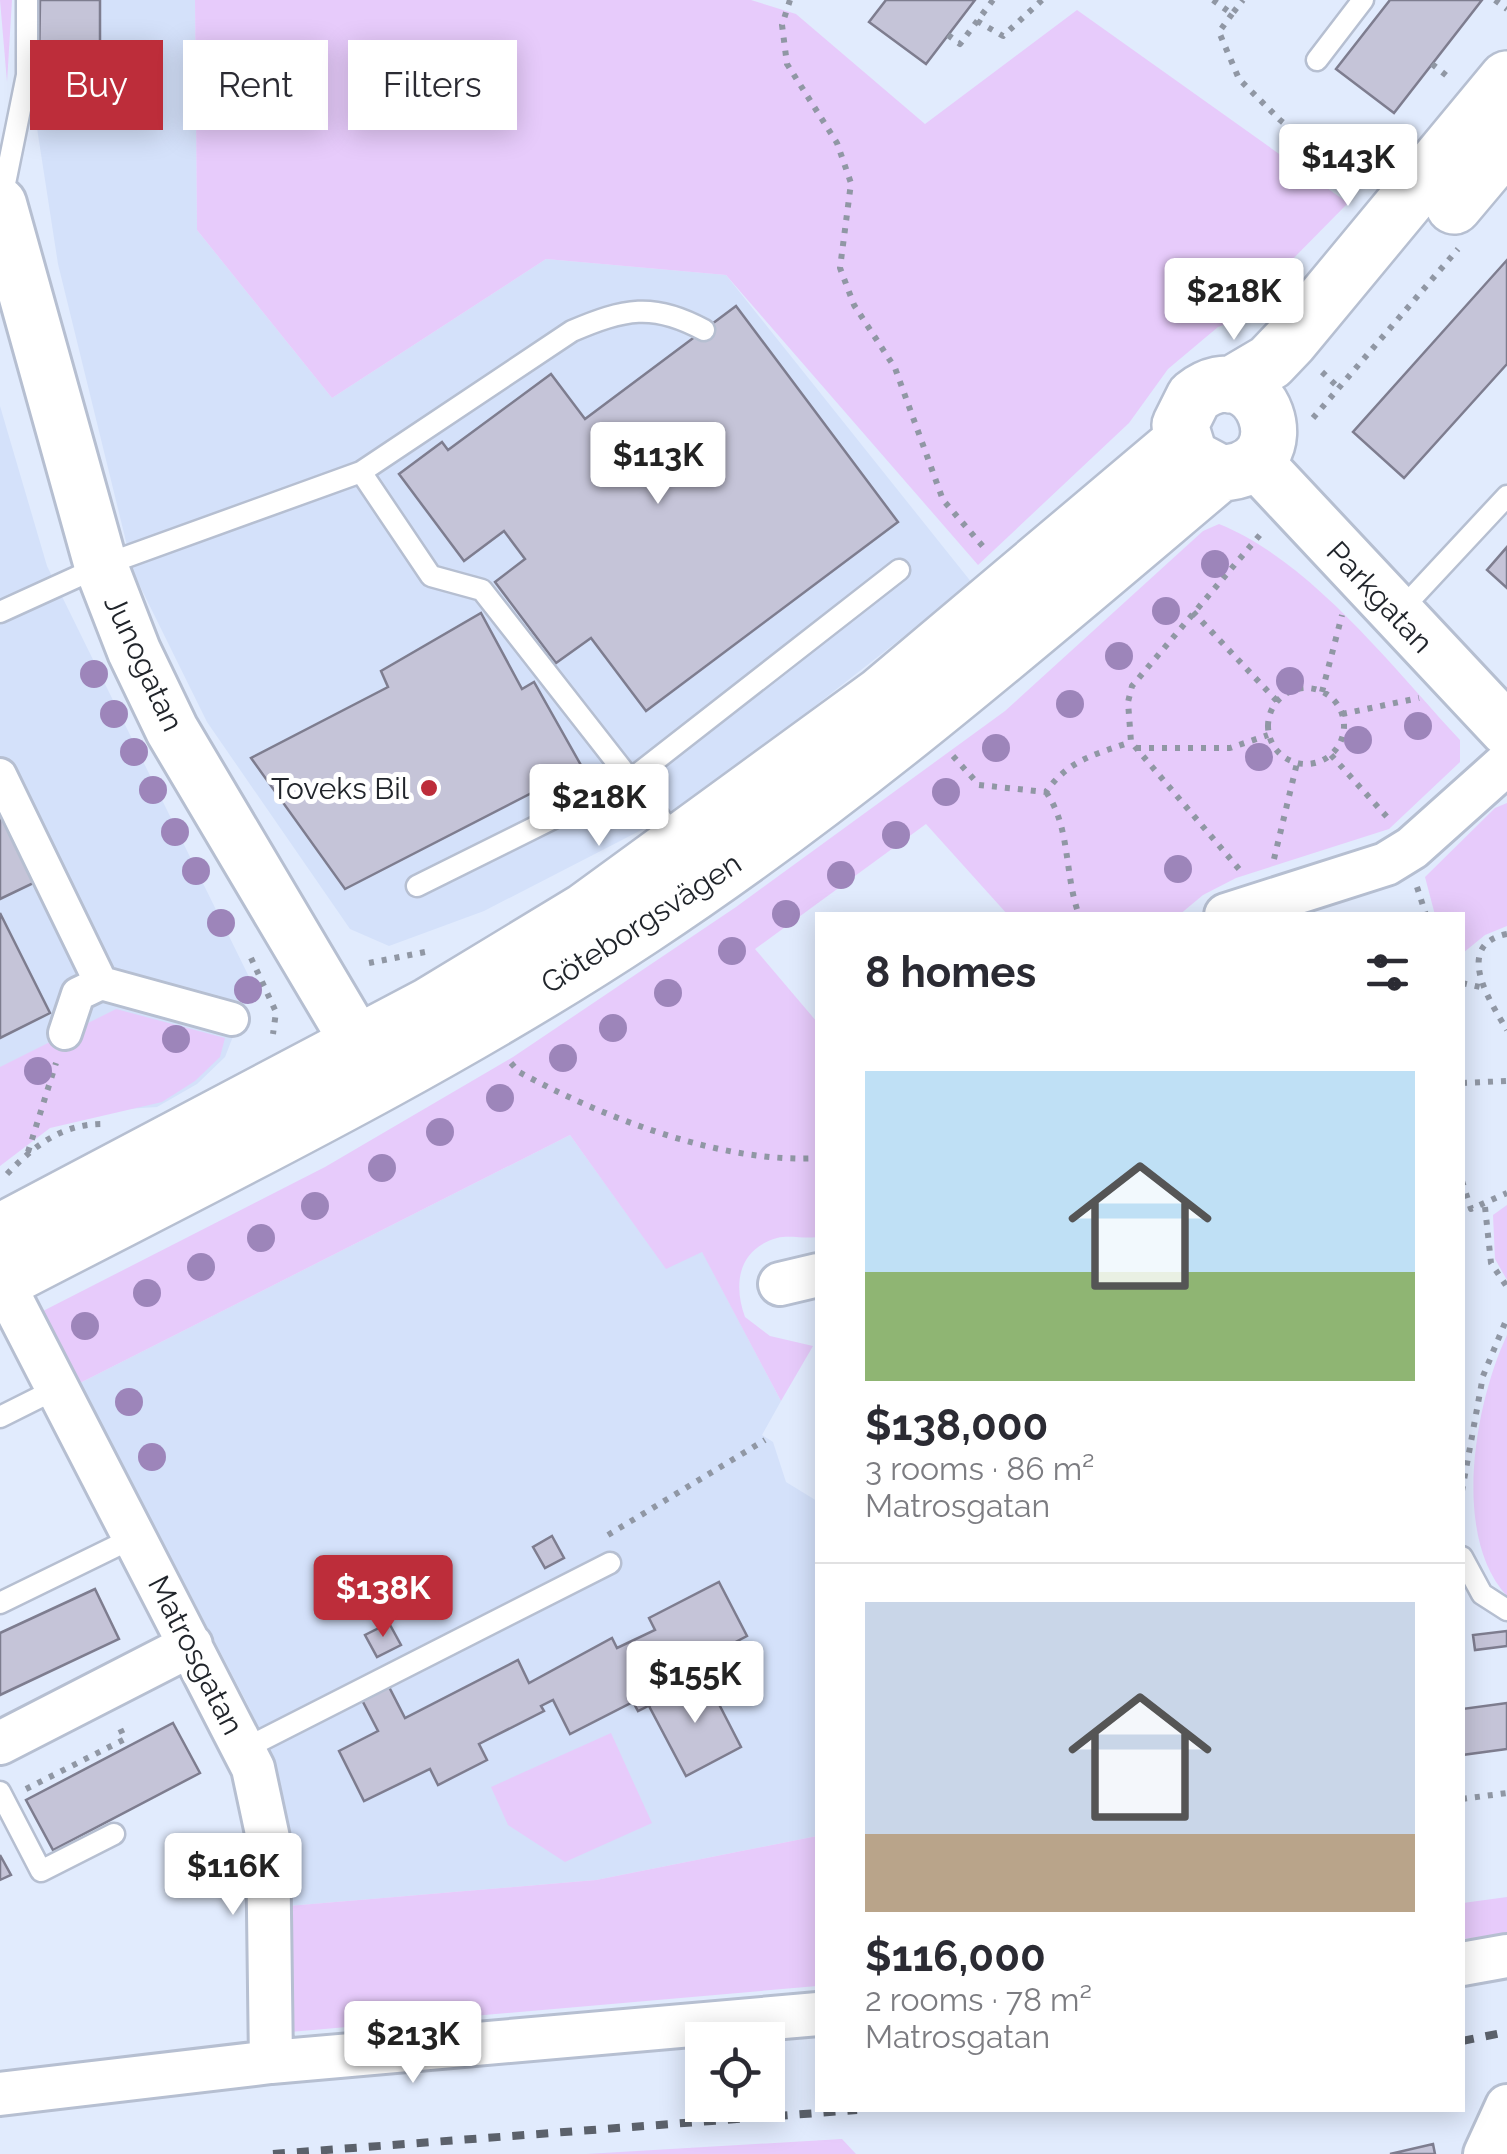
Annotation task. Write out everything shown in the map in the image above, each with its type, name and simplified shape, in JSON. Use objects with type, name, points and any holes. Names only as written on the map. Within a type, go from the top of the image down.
[{"type":"main road","name":"Göteborgsvägen","points":[[370,1063],[680,844],[1231,436],[1270,362],[1507,80]]},
{"type":"main road","name":"Göteborgsvägen","points":[[1,1265],[370,1063],[643,927],[796,819],[946,706],[1231,436],[1507,142]]},
{"type":"street","name":"Junogatan","points":[[0,204],[100,566],[134,651],[172,730],[370,1063]]},
{"type":"street","name":"Parkgatan","points":[[1231,436],[1507,730]]},
{"type":"street","points":[[1237,898],[1386,864],[1412,848],[1507,762]]},
{"type":"street","points":[[0,775],[101,983]]},
{"type":"street","points":[[65,1034],[78,994],[101,983],[232,1019]]},
{"type":"street","name":"Matrosgatan","points":[[1,1265],[58,1388],[254,1768],[268,1838],[271,2062]]},
{"type":"street","points":[[0,1743],[191,1645]]},
{"type":"street","points":[[1465,1963],[1507,1956]]},
{"type":"street","points":[[0,2094],[271,2062],[815,2014]]},
{"type":"street","points":[[1485,2154],[1507,2106]]},
{"type":"lane","points":[[0,204],[27,75],[27,0]]},
{"type":"lane","points":[[1318,60],[1363,0]]},
{"type":"lane","points":[[0,612],[100,566],[361,472],[572,331],[604,317],[637,310],[674,314],[704,330]]},
{"type":"lane","points":[[361,472],[430,576],[482,590],[680,844]]},
{"type":"lane","points":[[1396,614],[1425,589],[1507,496]]},
{"type":"lane","points":[[417,886],[630,780],[899,570]]},
{"type":"lane","points":[[0,1416],[58,1388]]},
{"type":"lane","points":[[0,1603],[135,1537]]},
{"type":"lane","points":[[1465,1562],[1482,1594],[1507,1610]]},
{"type":"lane","points":[[244,1749],[610,1563]]},
{"type":"lane","points":[[2,1796],[41,1871],[114,1834]]},
{"type":"path","points":[[790,0],[782,25],[786,64],[837,144],[851,183],[840,268],[854,304],[890,357],[943,500],[994,558]]},
{"type":"path","points":[[948,35],[960,44],[993,0]]},
{"type":"path","points":[[976,22],[1004,36],[1042,0]]},
{"type":"path","points":[[1213,0],[1232,14]]},
{"type":"path","points":[[1243,0],[1219,32],[1239,79],[1280,120],[1375,196]]},
{"type":"path","points":[[1494,0],[1507,9]]},
{"type":"path","points":[[1339,388],[1468,238]]},
{"type":"path","points":[[1237,898],[1133,745],[1128,702],[1132,686],[1260,534]]},
{"type":"path","points":[[1322,692],[1345,602]]},
{"type":"path","points":[[1193,612],[1278,700]]},
{"type":"path","points":[[1300,688],[1322,692],[1342,714],[1342,740],[1331,755],[1316,763],[1296,763],[1281,755],[1268,735],[1270,711],[1278,700],[1300,688]]},
{"type":"path","points":[[1342,714],[1431,696]]},
{"type":"path","points":[[1046,792],[1061,770],[1073,763],[1133,745],[1230,748],[1268,735]]},
{"type":"path","points":[[944,745],[979,785],[1046,792]]},
{"type":"path","points":[[1331,755],[1398,830]]},
{"type":"path","points":[[1270,874],[1296,763]]},
{"type":"path","points":[[1046,792],[1062,818],[1067,870],[1078,912]]},
{"type":"path","points":[[1414,876],[1425,912]]},
{"type":"path","points":[[1507,934],[1488,940],[1482,950],[1480,988],[1507,1030]]},
{"type":"path","points":[[1465,983],[1480,988]]},
{"type":"path","points":[[28,1152],[65,1034]]},
{"type":"path","points":[[501,1050],[519,1072],[617,1117],[735,1150],[815,1158]]},
{"type":"path","points":[[1465,1083],[1507,1081]]},
{"type":"path","points":[[1467,1211],[1507,1194]]},
{"type":"path","points":[[1484,1206],[1491,1263],[1507,1287]]},
{"type":"path","points":[[1465,1475],[1483,1376],[1507,1318]]},
{"type":"path","points":[[597,1542],[766,1440]]},
{"type":"path","points":[[2,1796],[125,1739]]},
{"type":"path","points":[[1465,1799],[1507,1793]]},
{"type":"shaded area","points":[[0,0],[12,0],[7,82]]},
{"type":"shaded area","points":[[35,0],[195,0],[195,40],[183,40],[183,130],[196,130],[197,230],[332,398],[546,259],[726,275],[972,583],[686,807],[484,911],[389,946],[350,929],[207,722],[134,574],[58,264],[37,130],[163,130],[163,40],[36,40]]},
{"type":"shaded area","points":[[195,0],[751,0],[796,14],[925,124],[1077,10],[1348,203],[1279,273],[1248,316],[1218,327],[1168,369],[1129,423],[978,565],[726,275],[546,259],[332,398],[197,230],[196,130],[328,130],[328,40],[195,40]]},
{"type":"shaded area","points":[[0,406],[47,566],[253,985],[225,1057],[197,1084],[157,1107],[79,1112],[36,1130],[0,1159]]},
{"type":"shaded area","points":[[1219,524],[1253,541],[1318,590],[1379,650],[1460,740],[1460,762],[1389,829],[1236,878],[1203,895],[1183,912],[1005,912],[926,824],[755,949],[815,1020],[815,1237],[782,1237],[764,1243],[747,1259],[740,1280],[745,1317],[770,1336],[813,1346],[781,1401],[702,1252],[666,1269],[570,1135],[80,1383],[43,1311],[325,1167],[513,1057],[736,907],[1005,711],[1203,531]]},
{"type":"shaded area","points":[[1507,803],[1507,926],[1485,935],[1465,951],[1465,912],[1434,912],[1425,877],[1495,808]]},
{"type":"shaded area","points":[[116,1009],[225,1038],[220,1057],[195,1081],[162,1102],[50,1128],[0,1166],[0,1067]]},
{"type":"shaded area","points":[[570,1135],[666,1268],[702,1251],[781,1401],[762,1435],[773,1442],[786,1482],[815,1500],[815,1836],[596,1880],[288,1906],[270,1771],[250,1709],[80,1383]]},
{"type":"shaded area","points":[[1507,1205],[1507,1280],[1495,1259],[1493,1215]]},
{"type":"shaded area","points":[[1507,1335],[1507,1596],[1490,1570],[1479,1539],[1474,1468],[1486,1396]]},
{"type":"shaded area","points":[[611,1733],[652,1823],[565,1862],[508,1825],[491,1787]]},
{"type":"shaded area","points":[[815,1836],[815,1986],[290,2032],[288,1906],[596,1880]]},
{"type":"shaded area","points":[[1507,1897],[1507,1934],[1465,1939],[1465,1903]]},
{"type":"shaded area","points":[[842,2139],[856,2154],[586,2154]]},
{"type":"building","points":[[40,0],[100,0],[100,40],[39,40]]},
{"type":"building","points":[[886,0],[975,0],[926,64],[869,22]]},
{"type":"building","points":[[1390,0],[1482,0],[1394,113],[1336,69]]},
{"type":"building","points":[[1507,260],[1507,364],[1404,478],[1353,432]]},
{"type":"building","points":[[736,306],[898,522],[646,711],[591,638],[556,663],[495,582],[525,559],[504,531],[464,561],[399,474],[442,442],[448,450],[551,374],[585,419]]},
{"type":"building","points":[[1507,547],[1507,588],[1487,570]]},
{"type":"building","points":[[481,613],[522,689],[534,682],[582,767],[345,889],[251,758],[388,687],[381,671]]},
{"type":"building","points":[[0,789],[44,878],[0,899]]},
{"type":"building","points":[[0,913],[50,1013],[0,1038]]},
{"type":"building","points":[[552,1536],[564,1558],[545,1568],[533,1547]]},
{"type":"building","points":[[719,1582],[747,1636],[684,1669],[692,1684],[638,1711],[633,1702],[570,1734],[553,1700],[541,1706],[544,1711],[479,1744],[487,1760],[438,1785],[430,1769],[364,1801],[339,1751],[378,1731],[362,1700],[389,1687],[405,1718],[518,1660],[529,1683],[612,1638],[617,1648],[655,1630],[649,1618]]},
{"type":"building","points":[[95,1589],[119,1639],[0,1695],[0,1633]]},
{"type":"building","points":[[389,1623],[401,1645],[377,1657],[365,1635]]},
{"type":"building","points":[[1507,1631],[1507,1646],[1475,1650],[1473,1635]]},
{"type":"building","points":[[705,1677],[741,1747],[686,1776],[649,1706]]},
{"type":"building","points":[[1507,1703],[1507,1749],[1465,1755],[1465,1709]]},
{"type":"building","points":[[173,1723],[200,1773],[53,1850],[26,1800]]},
{"type":"building","points":[[0,1855],[11,1875],[0,1880]]},
{"type":"building","points":[[1433,2144],[1435,2154],[1390,2154]]},
{"type":"railway","points":[[1465,2040],[1507,2032]]},
{"type":"railway","points":[[273,2154],[830,2112]]},
{"type":"place","name":"Toveks Bil","points":[[429,788]]}]
